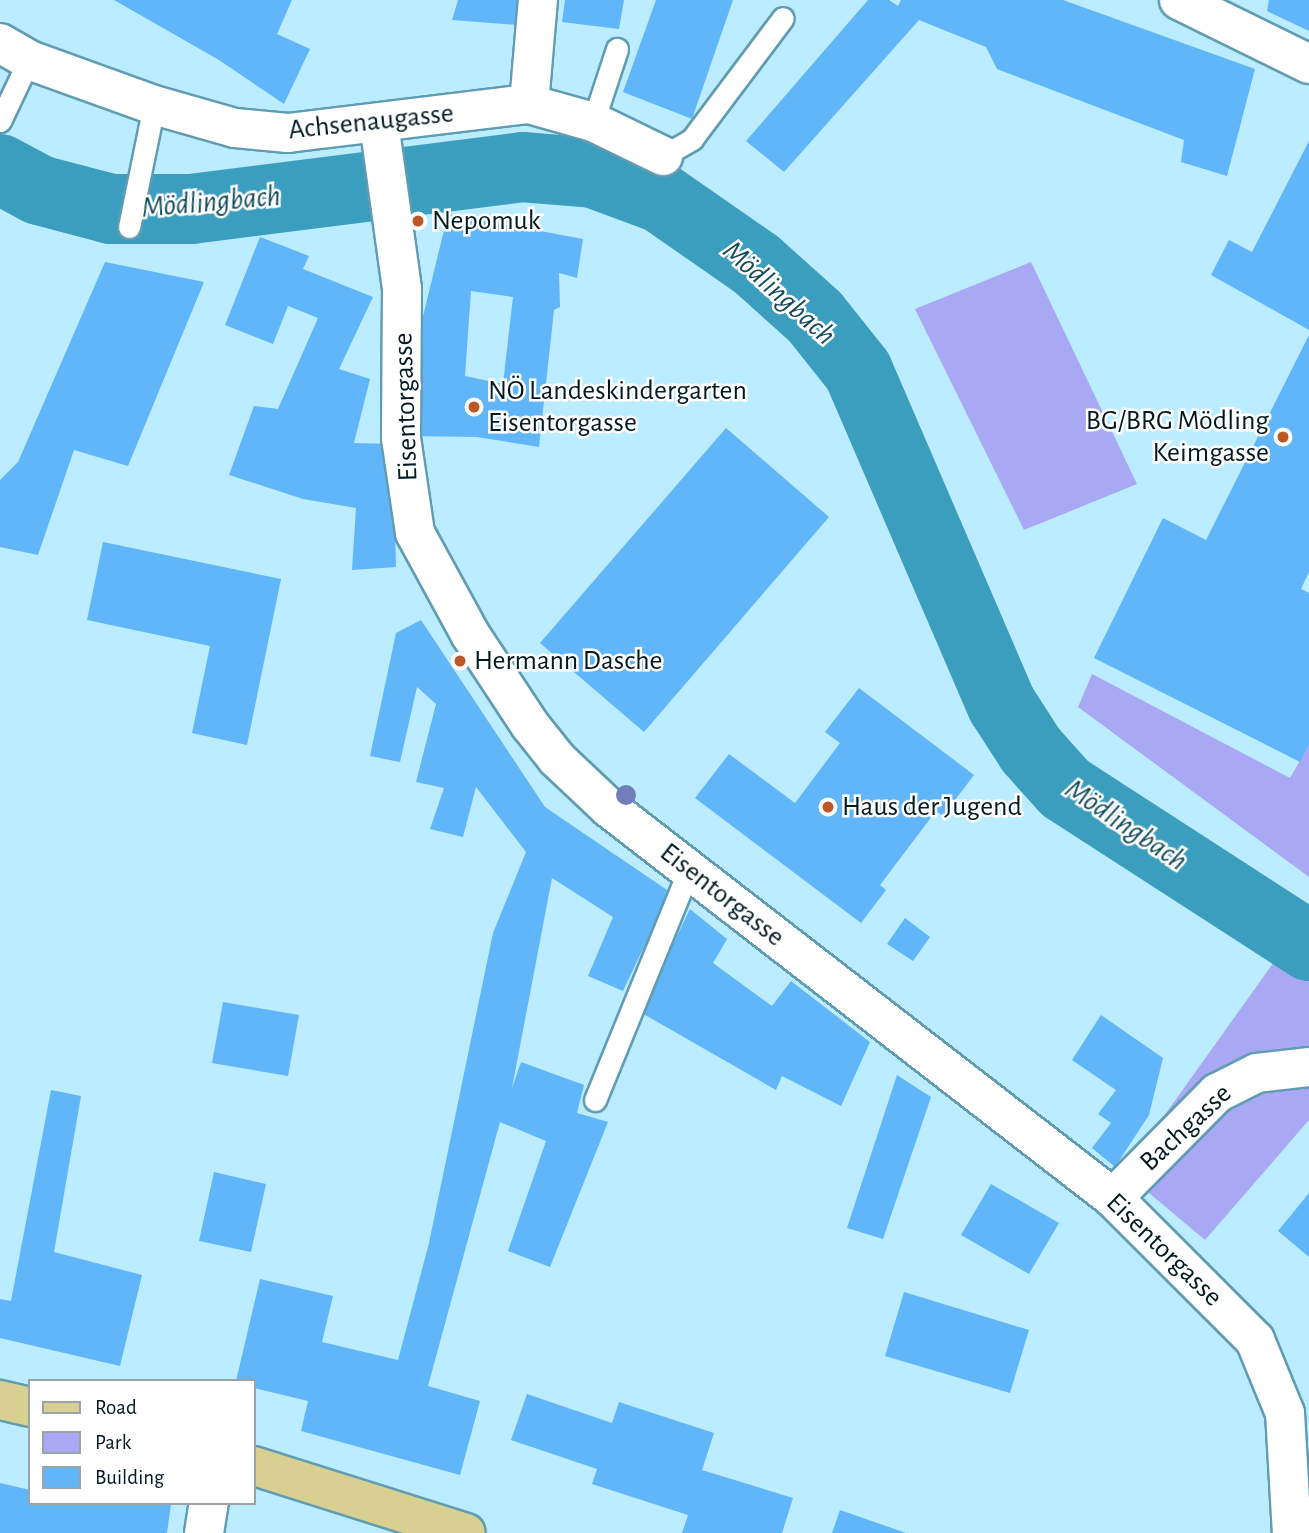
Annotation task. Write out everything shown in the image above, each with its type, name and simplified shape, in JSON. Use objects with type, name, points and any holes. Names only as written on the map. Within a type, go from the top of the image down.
[{"type":"main road","points":[[0,1399],[28,1406]]},
{"type":"main road","points":[[256,1467],[466,1533]]},
{"type":"street","points":[[529,104],[538,0]]},
{"type":"street","points":[[1179,0],[1309,64]]},
{"type":"street","name":"Achsenaugasse","points":[[15,51],[154,105],[234,128],[382,140],[529,104],[593,122],[663,156]]},
{"type":"street","name":"Eisentorgasse","points":[[382,140],[402,289],[401,438],[415,533],[470,634],[530,725],[609,808],[1113,1198],[1255,1340],[1284,1413],[1292,1533]]},
{"type":"street","name":"Bachgasse","points":[[1113,1198],[1217,1093],[1256,1073],[1309,1067]]},
{"type":"street","points":[[204,1533],[208,1505]]},
{"type":"lane","points":[[663,156],[692,139],[783,18]]},
{"type":"lane","points":[[593,122],[617,50]]},
{"type":"lane","points":[[0,121],[15,51]]},
{"type":"lane","points":[[129,227],[154,105]]},
{"type":"lane","points":[[595,1100],[689,870]]},
{"type":"green space","points":[[1031,262],[1137,484],[1024,530],[915,309]]},
{"type":"green space","points":[[1092,674],[1290,778],[1309,745],[1309,877],[1078,707]]},
{"type":"green space","points":[[1309,913],[1309,1120],[1205,1240],[1124,1172]]},
{"type":"building","points":[[114,0],[292,0],[277,34],[310,49],[284,104],[219,60]]},
{"type":"building","points":[[458,0],[519,0],[518,25],[452,20]]},
{"type":"building","points":[[565,0],[624,0],[619,29],[562,22]]},
{"type":"building","points":[[656,0],[733,0],[692,119],[623,92]]},
{"type":"building","points":[[868,0],[889,0],[898,6],[901,0],[1063,0],[1255,69],[1227,176],[1181,162],[1184,140],[997,69],[986,47],[919,20],[784,172],[746,141]]},
{"type":"building","points":[[1269,0],[1309,0],[1309,31],[1267,11]]},
{"type":"building","points":[[1309,141],[1309,330],[1211,275],[1229,240],[1252,252]]},
{"type":"building","name":"NÖ Landeskindergarten Eisentorgasse","points":[[448,214],[583,239],[577,278],[559,273],[560,307],[554,310],[539,447],[477,437],[412,436],[413,357]],"holes":[[[471,291],[513,297],[503,384],[465,376]]]},
{"type":"building","points":[[260,237],[309,256],[303,269],[373,297],[339,369],[370,379],[354,443],[393,444],[396,567],[352,570],[356,508],[303,499],[229,475],[254,406],[278,409],[318,318],[288,306],[273,344],[225,325]]},
{"type":"building","points":[[105,262],[204,282],[128,466],[74,450],[38,555],[0,547],[0,480],[18,462]]},
{"type":"building","points":[[1309,335],[1309,572],[1301,589],[1309,593],[1309,745],[1300,762],[1094,658],[1163,518],[1206,540]]},
{"type":"building","points":[[726,428],[829,517],[644,732],[540,643]]},
{"type":"building","points":[[103,542],[281,579],[247,745],[192,733],[210,646],[87,620]]},
{"type":"building","points":[[421,620],[545,807],[670,892],[623,991],[588,976],[613,917],[552,878],[512,1088],[521,1062],[584,1085],[577,1113],[608,1122],[550,1267],[508,1251],[546,1141],[500,1122],[428,1386],[480,1401],[460,1475],[301,1431],[308,1401],[256,1388],[256,1379],[236,1379],[260,1279],[333,1296],[322,1342],[398,1360],[429,1243],[493,933],[526,852],[476,787],[463,837],[430,829],[444,788],[416,782],[436,704],[417,687],[400,762],[370,756],[396,633]]},
{"type":"building","name":"Haus der Jugend","points":[[859,688],[974,775],[943,816],[936,811],[880,885],[886,890],[861,923],[695,798],[729,754],[795,803],[840,743],[825,732]]},
{"type":"building","points":[[690,909],[727,939],[713,963],[772,1006],[791,981],[870,1042],[841,1106],[782,1076],[776,1090],[640,1012]]},
{"type":"building","points":[[905,918],[930,937],[913,961],[887,944]]},
{"type":"building","points":[[223,1002],[299,1015],[288,1076],[212,1063]]},
{"type":"building","points":[[1101,1015],[1163,1058],[1149,1115],[1115,1167],[1092,1148],[1111,1123],[1098,1114],[1116,1090],[1072,1060]]},
{"type":"building","points":[[897,1075],[931,1097],[883,1239],[847,1228]]},
{"type":"building","points":[[51,1090],[81,1096],[54,1252],[142,1275],[120,1366],[0,1338],[0,1299],[11,1301]]},
{"type":"building","points":[[214,1172],[266,1184],[251,1252],[199,1241]]},
{"type":"building","points":[[991,1184],[1059,1223],[1029,1274],[961,1235]]},
{"type":"building","points":[[1309,1193],[1309,1257],[1278,1231]]},
{"type":"building","points":[[904,1292],[1029,1330],[1010,1393],[885,1356]]},
{"type":"building","points":[[527,1394],[612,1423],[619,1402],[714,1433],[702,1470],[793,1498],[782,1533],[682,1533],[688,1515],[592,1484],[597,1469],[511,1440]]},
{"type":"building","points":[[0,1483],[28,1490],[28,1505],[171,1505],[167,1533],[0,1533]]},
{"type":"building","points":[[840,1510],[906,1533],[832,1533]]},
{"type":"waterway","name":"Mödlingbach","points":[[0,169],[39,190],[111,209],[191,209],[522,167],[593,173],[661,198],[756,264],[815,317],[858,371],[1002,705],[1031,750],[1065,788],[1309,946]]},
{"type":"place","name":"Nepomuk","points":[[418,221]]},
{"type":"place","name":"NÖ Landeskindergarten Eisentorgasse","points":[[474,407]]},
{"type":"place","name":"BG/BRG Mödling Keimgasse","points":[[1283,437]]},
{"type":"place","name":"Hermann Dasche","points":[[460,661]]},
{"type":"place","name":"Haus der Jugend","points":[[828,807]]}]
